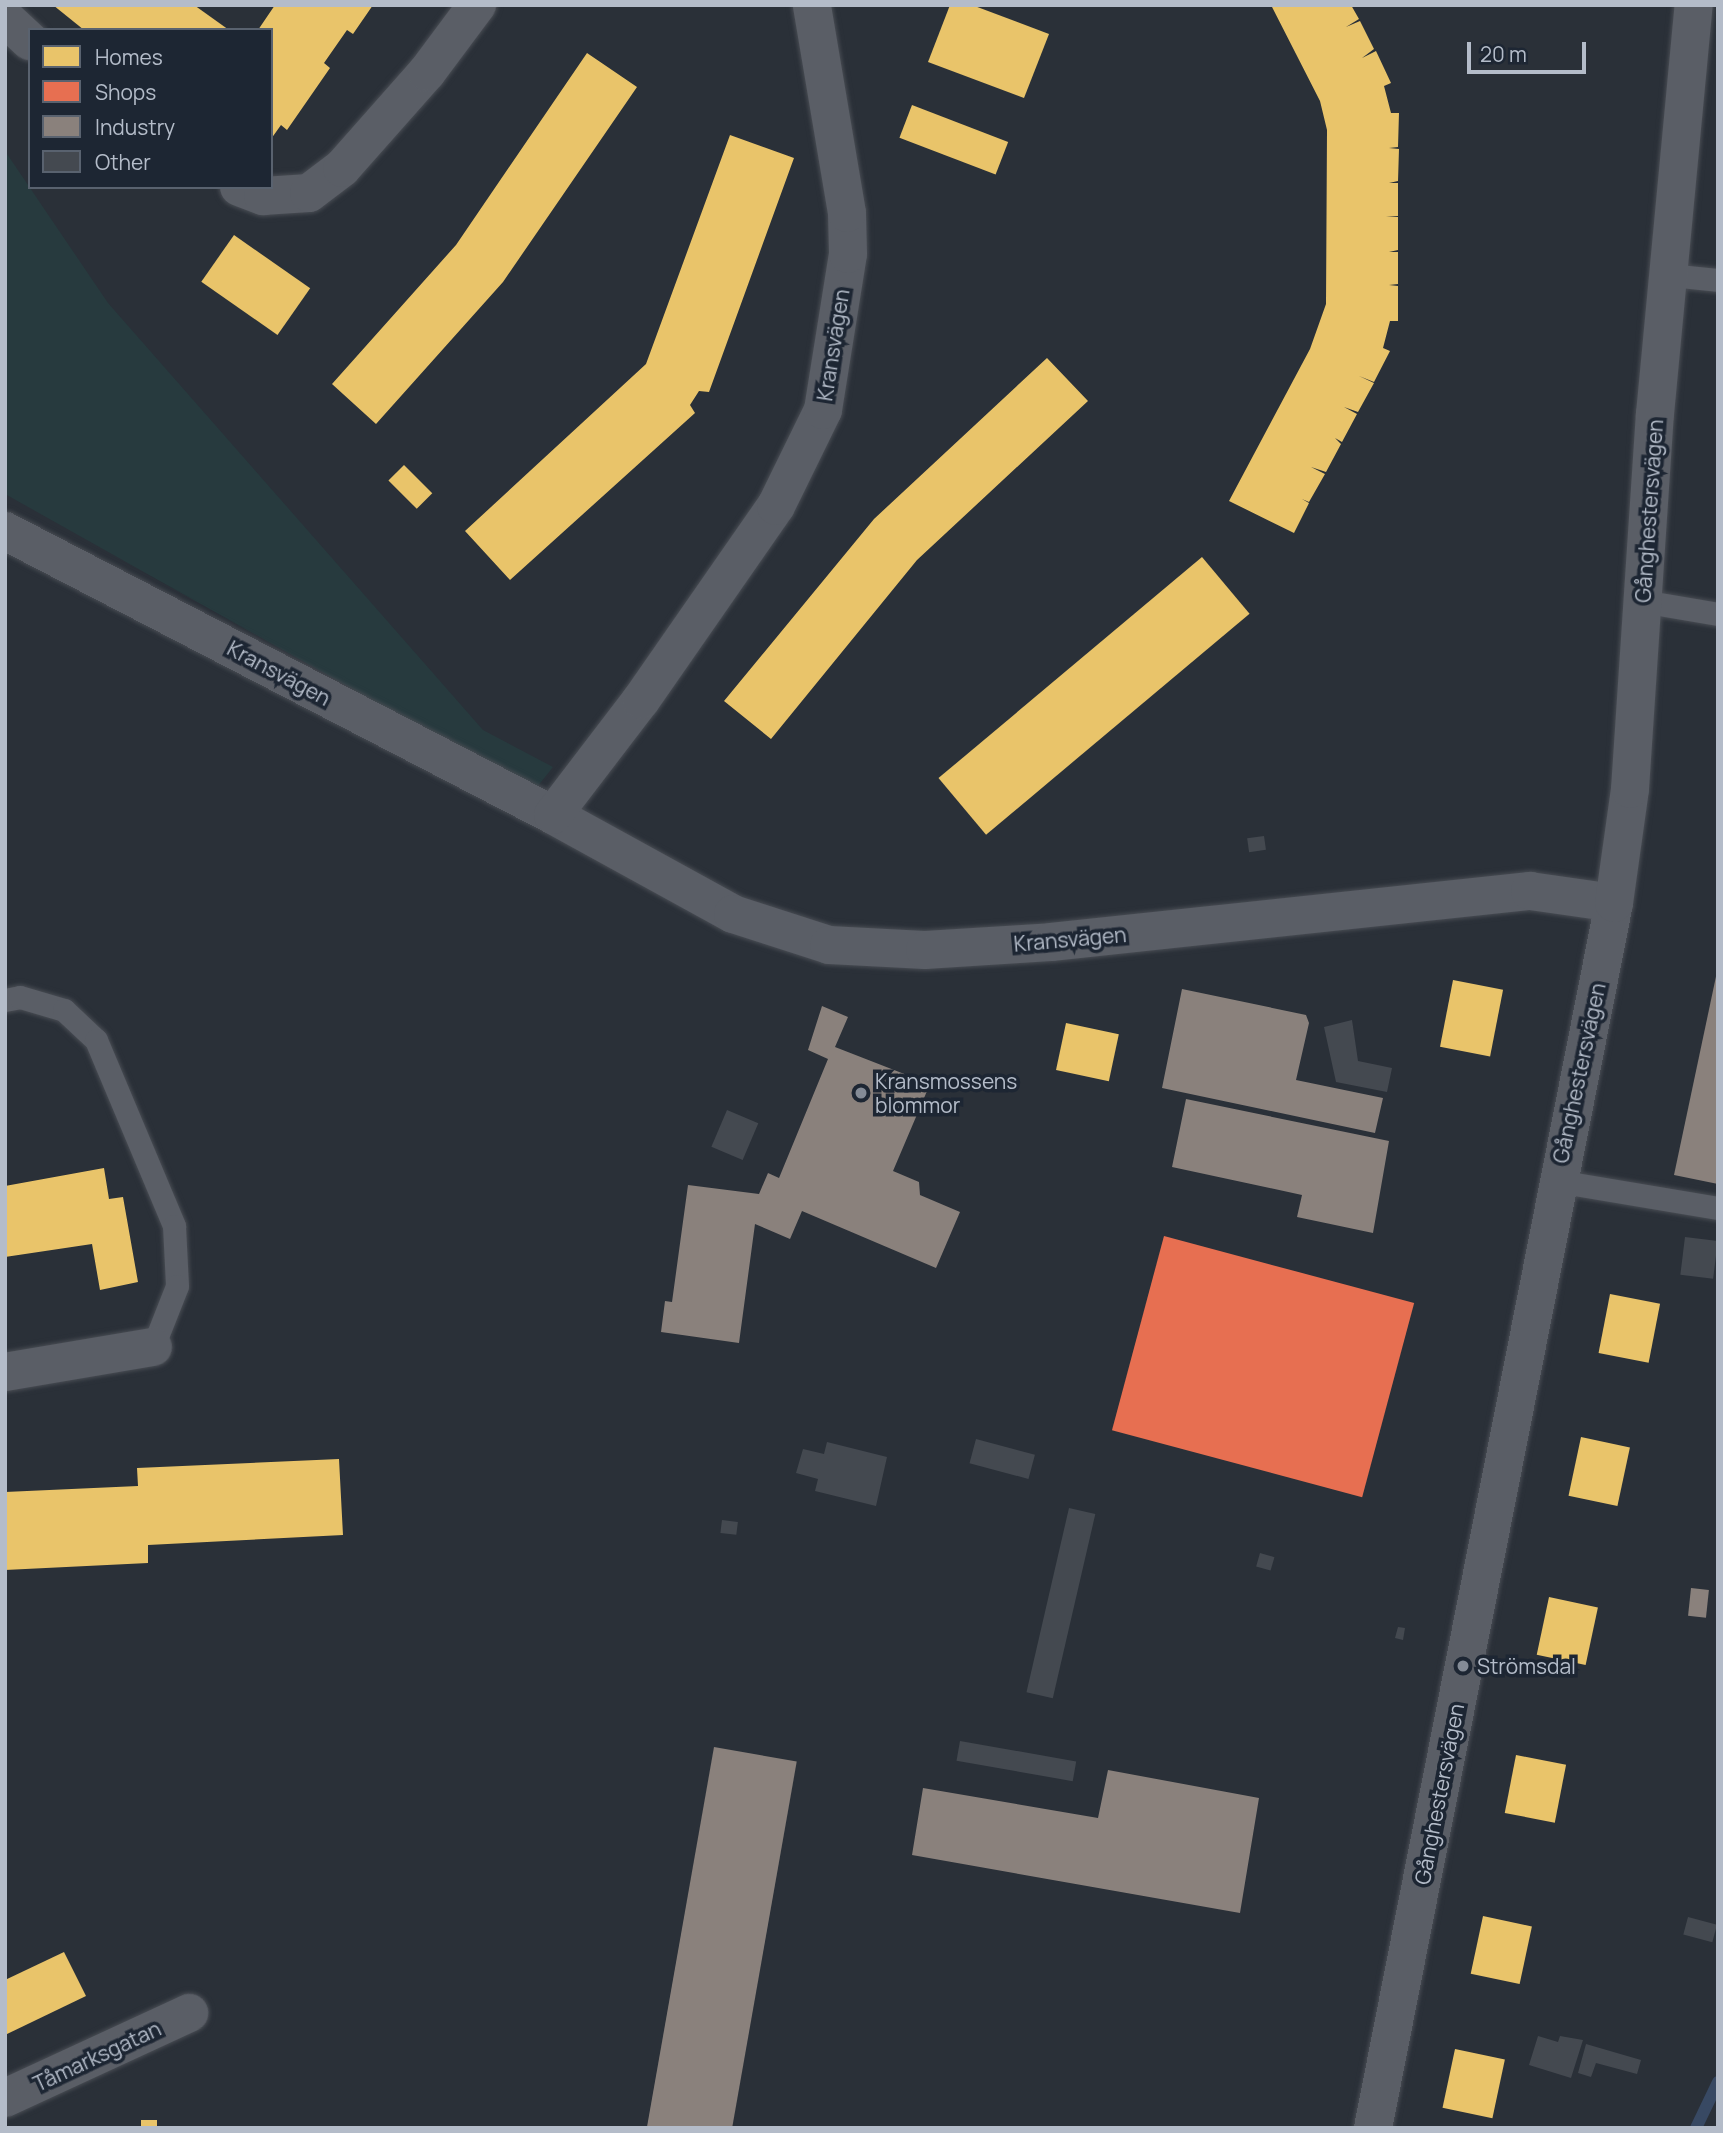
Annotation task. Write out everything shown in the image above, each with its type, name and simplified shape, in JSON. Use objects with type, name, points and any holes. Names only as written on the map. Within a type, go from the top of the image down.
[{"type":"street","points":[[244,189],[263,196],[309,193],[331,176],[428,72],[477,5]]},
{"type":"street","name":"Kransvägen","points":[[553,815],[641,701],[776,506],[823,410],[848,254],[847,213],[812,5]]},
{"type":"street","name":"Gånghestersvägen","points":[[1373,2128],[1557,1181],[1614,903],[1630,789],[1642,601],[1695,5]]},
{"type":"street","points":[[5,18],[28,39]]},
{"type":"street","name":"Kransvägen","points":[[5,531],[553,815],[733,914],[830,945],[925,950],[1051,942],[1530,891],[1614,903]]},
{"type":"street","points":[[5,1372],[153,1347]]},
{"type":"street","name":"Tåmarksgatan","points":[[5,2098],[189,2013]]},
{"type":"lane","points":[[1670,275],[1718,281]]},
{"type":"lane","points":[[1642,601],[1718,614]]},
{"type":"lane","points":[[5,1000],[20,996],[64,1010],[96,1041],[174,1226],[177,1286],[153,1347]]},
{"type":"lane","points":[[1557,1181],[1718,1208]]},
{"type":"green space","points":[[5,151],[28,185],[28,189],[31,189],[108,303],[483,730],[553,767],[534,791],[5,494]]},
{"type":"building: Homes","points":[[53,5],[194,5],[226,28],[82,28]]},
{"type":"building: Homes","points":[[275,5],[373,5],[353,34],[347,30],[324,63],[330,68],[287,130],[281,125],[273,136],[273,28],[259,28]]},
{"type":"building: Homes","points":[[950,5],[972,5],[1049,34],[1024,98],[928,62]]},
{"type":"building: Homes","points":[[1271,5],[1351,5],[1359,19],[1346,27],[1360,21],[1374,49],[1362,58],[1376,51],[1391,83],[1384,86],[1391,113],[1399,113],[1398,147],[1389,148],[1399,149],[1398,181],[1389,183],[1398,183],[1398,216],[1386,217],[1398,217],[1398,250],[1389,252],[1398,252],[1398,284],[1389,285],[1398,286],[1398,321],[1390,321],[1383,348],[1390,351],[1374,382],[1359,376],[1374,383],[1358,412],[1344,407],[1357,414],[1342,442],[1335,438],[1341,444],[1326,472],[1311,467],[1325,474],[1309,502],[1302,499],[1309,503],[1294,533],[1229,501],[1310,349],[1326,304],[1327,130],[1320,101]]},
{"type":"building: Homes","points":[[587,53],[637,87],[503,282],[376,424],[332,384],[456,245]]},
{"type":"building: Homes","points":[[912,105],[1008,142],[996,175],[899,138]]},
{"type":"building: Homes","points":[[730,135],[794,158],[709,392],[699,391],[690,405],[695,413],[510,580],[465,531],[646,364]]},
{"type":"building: Homes","points":[[234,235],[310,288],[277,335],[201,282]]},
{"type":"building: Homes","points":[[1047,358],[1088,401],[917,560],[771,739],[724,701],[874,519]]},
{"type":"building: Homes","points":[[404,465],[432,493],[417,509],[388,481]]},
{"type":"building: Homes","points":[[1202,557],[1250,614],[986,835],[938,778]]},
{"type":"building: Homes","points":[[1453,980],[1503,990],[1490,1056],[1440,1047]]},
{"type":"building: Homes","points":[[1066,1023],[1119,1034],[1109,1081],[1056,1070]]},
{"type":"building: Homes","points":[[104,1168],[109,1199],[123,1197],[138,1282],[100,1290],[92,1244],[5,1257],[5,1186]]},
{"type":"building: Homes","points":[[1610,1294],[1660,1304],[1649,1363],[1599,1353]]},
{"type":"building: Homes","points":[[1581,1437],[1630,1447],[1617,1506],[1569,1496]]},
{"type":"building: Homes","points":[[339,1459],[343,1535],[148,1545],[148,1563],[5,1570],[5,1492],[138,1486],[137,1468]]},
{"type":"building: Homes","points":[[1549,1597],[1598,1607],[1586,1665],[1537,1655]]},
{"type":"building: Homes","points":[[1516,1755],[1566,1765],[1555,1823],[1505,1813]]},
{"type":"building: Homes","points":[[1483,1916],[1532,1926],[1520,1984],[1471,1974]]},
{"type":"building: Homes","points":[[64,1952],[86,1996],[5,2035],[5,1980]]},
{"type":"building: Homes","points":[[1455,2049],[1505,2060],[1492,2118],[1443,2108]]},
{"type":"building: Homes","points":[[141,2120],[157,2120],[157,2128],[141,2128]]},
{"type":"building: Shops","points":[[1164,1236],[1414,1303],[1362,1497],[1112,1430]]},
{"type":"building: Industry","points":[[1718,967],[1718,1184],[1674,1175]]},
{"type":"building: Industry","points":[[1182,989],[1306,1015],[1309,1023],[1296,1080],[1383,1098],[1375,1133],[1162,1088]]},
{"type":"building: Industry","points":[[822,1006],[848,1017],[835,1047],[930,1084],[893,1171],[919,1182],[920,1195],[960,1212],[936,1268],[802,1211],[790,1239],[755,1224],[739,1343],[661,1332],[665,1301],[672,1302],[688,1185],[759,1194],[768,1173],[779,1178],[828,1059],[808,1050]]},
{"type":"building: Industry","points":[[1186,1099],[1389,1141],[1373,1233],[1297,1217],[1302,1195],[1172,1167]]},
{"type":"building: Industry","points":[[1691,1588],[1709,1590],[1706,1618],[1688,1616]]},
{"type":"building: Industry","points":[[714,1747],[797,1762],[732,2128],[647,2128]]},
{"type":"building: Industry","points":[[1108,1770],[1259,1798],[1240,1913],[912,1855],[923,1788],[1098,1818]]},
{"type":"building: Other","points":[[1264,836],[1266,850],[1249,852],[1247,838]]},
{"type":"building: Other","points":[[1352,1020],[1358,1061],[1392,1068],[1387,1092],[1336,1082],[1324,1027]]},
{"type":"building: Other","points":[[727,1110],[758,1123],[743,1160],[711,1147]]},
{"type":"building: Other","points":[[1685,1237],[1718,1241],[1713,1279],[1680,1275]]},
{"type":"building: Other","points":[[976,1439],[1035,1455],[1028,1479],[970,1463]]},
{"type":"building: Other","points":[[827,1442],[887,1457],[876,1506],[815,1491],[818,1479],[796,1473],[803,1449],[824,1454]]},
{"type":"building: Other","points":[[1069,1508],[1095,1514],[1053,1698],[1026,1692]]},
{"type":"building: Other","points":[[722,1520],[738,1522],[736,1535],[720,1533]]},
{"type":"building: Other","points":[[1260,1553],[1274,1557],[1271,1571],[1256,1566]]},
{"type":"building: Other","points":[[1398,1627],[1405,1628],[1403,1640],[1395,1638]]},
{"type":"building: Other","points":[[960,1741],[1076,1761],[1073,1781],[957,1761]]},
{"type":"building: Other","points":[[1688,1917],[1717,1925],[1712,1942],[1683,1934]]},
{"type":"building: Other","points":[[1538,2036],[1558,2042],[1560,2036],[1583,2040],[1571,2078],[1529,2065]]},
{"type":"building: Other","points":[[1586,2044],[1641,2060],[1637,2074],[1596,2063],[1591,2077],[1578,2073]]},
{"type":"waterway","points":[[1696,2128],[1718,2082]]},
{"type":"place","name":"Kransmossens blommor","points":[[861,1093]]},
{"type":"place","name":"Strömsdal","points":[[1463,1666]]}]
